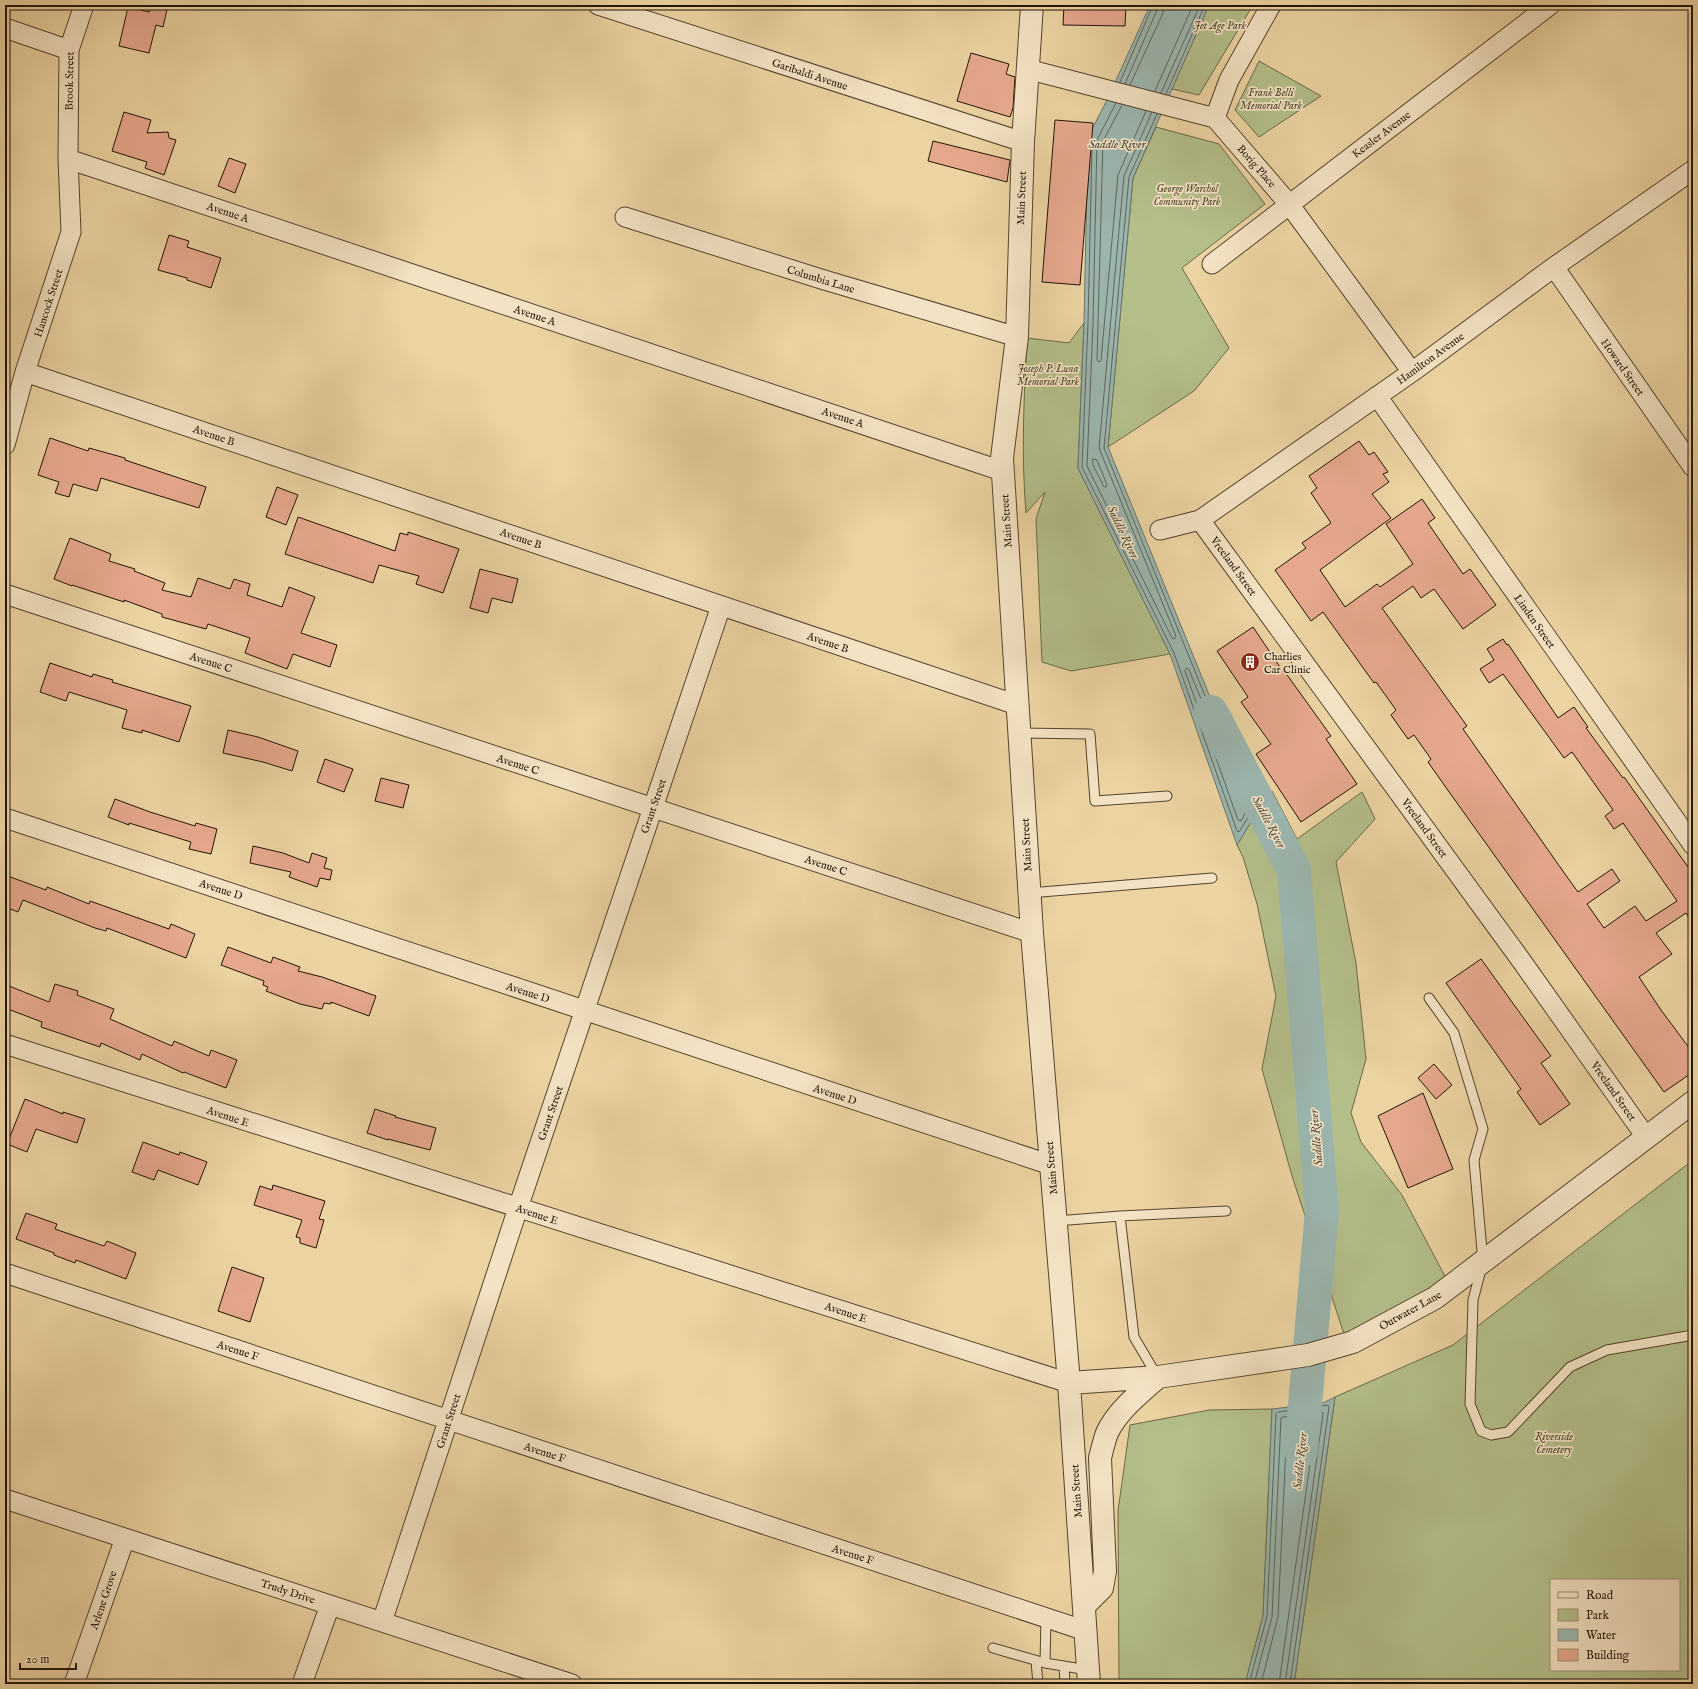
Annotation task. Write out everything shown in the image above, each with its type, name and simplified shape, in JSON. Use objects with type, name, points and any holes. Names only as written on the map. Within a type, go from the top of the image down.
[{"type":"street","name":"Brook Street","points":[[68,159],[68,50],[84,5]]},
{"type":"street","name":"Garibaldi Avenue","points":[[598,5],[1023,142]]},
{"type":"street","name":"Main Street","points":[[1032,5],[1023,142],[1017,337],[1002,458],[1002,471],[1020,733],[1029,893],[1069,1383],[1089,1677]]},
{"type":"street","points":[[1028,69],[1215,118],[1229,80],[1271,5]]},
{"type":"street","name":"Keasler Avenue","points":[[1212,264],[1550,5]]},
{"type":"street","points":[[5,28],[68,50]]},
{"type":"street","name":"Borig Place","points":[[1215,118],[1289,204],[1412,372]]},
{"type":"street","name":"Hancock Street","points":[[5,445],[25,372],[71,232],[68,159]]},
{"type":"street","name":"Avenue A","points":[[68,159],[1002,471]]},
{"type":"street","name":"Hamilton Avenue","points":[[1160,530],[1200,520],[1412,372],[1554,267],[1693,170]]},
{"type":"street","name":"Columbia Lane","points":[[625,217],[821,279],[1017,337]]},
{"type":"street","name":"Howard Street","points":[[1554,267],[1693,467]]},
{"type":"street","name":"Avenue B","points":[[25,372],[1017,705]]},
{"type":"street","name":"Linden Street","points":[[1377,396],[1693,845]]},
{"type":"street","name":"Vreeland Street","points":[[1200,520],[1523,963],[1646,1137]]},
{"type":"street","name":"Avenue C","points":[[5,594],[1032,933]]},
{"type":"street","name":"Grant Street","points":[[382,1622],[518,1208],[721,606]]},
{"type":"street","name":"Avenue D","points":[[5,818],[1051,1165]]},
{"type":"street","name":"Avenue E","points":[[5,1044],[1069,1383]]},
{"type":"street","name":"Outwater Lane","points":[[1069,1383],[1158,1377],[1308,1355],[1353,1342],[1435,1298],[1693,1102]]},
{"type":"street","name":"Avenue F","points":[[5,1273],[1086,1631]]},
{"type":"street","points":[[1084,1606],[1102,1588],[1104,1570],[1100,1458],[1105,1438],[1114,1421],[1158,1377]]},
{"type":"street","name":"Trudy Drive","points":[[5,1499],[382,1622],[530,1678],[572,1684]]},
{"type":"street","name":"Arlene Grove","points":[[74,1684],[125,1538]]},
{"type":"street","points":[[302,1684],[330,1605]]},
{"type":"lane","points":[[1020,733],[1090,734],[1095,801],[1167,796]]},
{"type":"lane","points":[[1029,893],[1212,878]]},
{"type":"lane","points":[[1429,998],[1454,1033],[1483,1129],[1474,1160],[1483,1262],[1473,1300],[1470,1404],[1481,1431],[1491,1435],[1508,1432],[1570,1367],[1607,1350],[1693,1335]]},
{"type":"lane","points":[[1056,1221],[1226,1210]]},
{"type":"lane","points":[[1120,1216],[1134,1337],[1158,1377]]},
{"type":"lane","points":[[1038,1684],[1046,1618]]},
{"type":"lane","points":[[993,1648],[1040,1662],[1064,1666],[1089,1677]]},
{"type":"lane","points":[[1064,1666],[1066,1684]]},
{"type":"green space","name":"Jet Age Park","points":[[1209,5],[1253,5],[1199,95],[1172,89]]},
{"type":"green space","name":"Frank Belli Memorial Park","points":[[1259,61],[1321,96],[1259,137],[1235,110]]},
{"type":"green space","name":"George Warchol Community Park","points":[[1156,127],[1219,144],[1265,204],[1182,268],[1229,348],[1194,391],[1108,447],[1133,178]]},
{"type":"green space","name":"Joseph P. Luna Memorial Park","points":[[1084,323],[1078,468],[1170,654],[1071,671],[1042,662],[1036,519],[1045,492],[1026,513],[1023,447],[1024,403],[1027,338],[1069,343]]},
{"type":"green space","points":[[1272,791],[1297,839],[1362,792],[1375,819],[1336,862],[1356,963],[1366,1059],[1351,1113],[1361,1142],[1402,1195],[1447,1280],[1345,1337],[1292,1176],[1262,1069],[1276,996],[1257,904],[1243,857],[1237,845]]},
{"type":"green space","name":"Riverside Cemetery","points":[[1693,1160],[1693,1684],[1294,1684],[1335,1397],[1453,1345]]},
{"type":"green space","points":[[1272,1409],[1263,1616],[1245,1684],[1119,1684],[1118,1511],[1130,1425],[1209,1410]]},
{"type":"water","name":"Saddle River","points":[[1150,5],[1209,5],[1133,178],[1108,447],[1257,812],[1237,845],[1170,654],[1078,468],[1084,323],[1088,137],[1108,98]]},
{"type":"water","name":"Saddle River","points":[[1335,1397],[1294,1684],[1245,1684],[1263,1616],[1272,1409],[1323,1403]]},
{"type":"building","points":[[151,5],[168,5],[163,27],[156,25],[149,53],[119,46],[128,7],[149,12]]},
{"type":"building","points":[[1064,5],[1126,5],[1125,26],[1063,25]]},
{"type":"building","points":[[971,53],[1009,64],[1006,74],[1015,77],[1013,108],[1010,117],[957,101]]},
{"type":"building","points":[[124,112],[151,120],[147,133],[168,132],[169,138],[176,140],[164,175],[145,168],[147,162],[112,151]]},
{"type":"building","points":[[1055,120],[1093,123],[1080,285],[1042,282]]},
{"type":"building","points":[[933,141],[1010,160],[1007,182],[928,161]]},
{"type":"building","points":[[229,158],[246,164],[235,193],[218,186]]},
{"type":"building","points":[[169,235],[189,241],[187,247],[221,258],[211,288],[187,280],[187,278],[158,270]]},
{"type":"building","points":[[50,438],[88,451],[89,448],[125,458],[125,460],[206,487],[199,508],[101,478],[97,491],[73,484],[69,497],[55,493],[59,482],[38,475]]},
{"type":"building","points":[[1359,441],[1369,455],[1374,452],[1388,472],[1383,474],[1389,482],[1372,494],[1391,518],[1320,570],[1345,607],[1377,584],[1380,587],[1413,564],[1386,524],[1422,499],[1435,518],[1428,523],[1463,574],[1470,569],[1496,605],[1463,629],[1434,589],[1421,598],[1413,586],[1382,608],[1467,726],[1463,729],[1578,892],[1612,869],[1620,881],[1587,904],[1604,928],[1635,906],[1646,921],[1677,901],[1623,823],[1614,829],[1605,816],[1613,810],[1572,752],[1564,758],[1503,674],[1489,683],[1480,669],[1494,660],[1487,649],[1503,639],[1507,645],[1508,644],[1558,718],[1574,707],[1588,727],[1586,728],[1623,778],[1624,777],[1693,874],[1693,924],[1686,913],[1656,933],[1672,954],[1639,977],[1693,1053],[1693,1072],[1664,1092],[1428,762],[1431,759],[1414,735],[1408,739],[1391,715],[1396,710],[1376,682],[1374,683],[1323,612],[1311,621],[1275,570],[1306,548],[1302,543],[1331,523],[1311,493],[1317,488],[1309,476]]},
{"type":"building","points":[[277,487],[298,495],[286,525],[266,517]]},
{"type":"building","points":[[298,517],[395,551],[400,533],[408,535],[408,532],[459,549],[443,593],[416,584],[419,576],[379,565],[373,583],[285,554]]},
{"type":"building","points":[[70,538],[111,554],[109,561],[135,569],[134,571],[165,583],[162,590],[191,597],[198,578],[230,589],[234,579],[250,584],[247,595],[282,607],[289,587],[315,597],[301,633],[337,645],[330,667],[293,654],[287,669],[245,653],[250,638],[208,624],[206,629],[162,617],[162,614],[124,600],[124,602],[54,579]]},
{"type":"building","points":[[480,569],[518,579],[512,603],[492,598],[488,613],[470,608]]},
{"type":"building","points":[[1253,627],[1284,673],[1285,672],[1331,736],[1326,739],[1357,784],[1301,822],[1256,754],[1271,744],[1241,702],[1248,697],[1217,651]]},
{"type":"building","points":[[50,663],[92,677],[93,674],[113,680],[112,682],[191,706],[179,742],[142,730],[142,733],[122,728],[127,710],[69,692],[66,701],[40,692]]},
{"type":"building","points":[[228,730],[258,737],[298,751],[292,771],[263,762],[223,753]]},
{"type":"building","points":[[325,759],[353,769],[344,792],[317,782]]},
{"type":"building","points":[[381,778],[409,785],[403,808],[375,801]]},
{"type":"building","points":[[115,799],[195,826],[196,823],[217,829],[211,854],[189,849],[191,842],[129,823],[129,825],[108,817]]},
{"type":"building","points":[[253,846],[283,853],[309,863],[312,853],[327,858],[324,868],[332,870],[330,880],[320,878],[317,887],[289,877],[291,872],[250,863]]},
{"type":"building","points":[[5,875],[46,890],[47,887],[89,904],[90,901],[169,929],[171,924],[195,934],[186,958],[107,928],[106,931],[95,928],[23,900],[18,912],[5,907]]},
{"type":"building","points":[[228,947],[271,963],[273,957],[300,967],[298,971],[322,977],[376,996],[369,1016],[331,1002],[331,1004],[324,1003],[322,1009],[300,1004],[266,991],[268,987],[263,985],[264,981],[221,965]]},
{"type":"building","points":[[1481,959],[1551,1056],[1541,1063],[1570,1104],[1540,1125],[1517,1092],[1521,1089],[1446,983]]},
{"type":"building","points":[[55,984],[78,991],[77,995],[114,1009],[110,1019],[172,1046],[174,1041],[209,1056],[211,1050],[237,1060],[226,1088],[184,1072],[183,1073],[142,1054],[140,1060],[101,1043],[100,1047],[41,1027],[42,1022],[5,1008],[5,998],[9,986],[49,1002]]},
{"type":"building","points":[[1434,1064],[1452,1085],[1436,1099],[1418,1078]]},
{"type":"building","points":[[1423,1093],[1453,1169],[1408,1188],[1378,1116]]},
{"type":"building","points":[[25,1099],[63,1114],[63,1112],[85,1119],[77,1143],[36,1129],[27,1152],[7,1144]]},
{"type":"building","points":[[375,1109],[396,1116],[395,1117],[436,1128],[430,1150],[388,1140],[367,1133]]},
{"type":"building","points":[[143,1142],[179,1155],[180,1152],[207,1162],[198,1185],[158,1170],[154,1180],[132,1172]]},
{"type":"building","points":[[273,1185],[325,1201],[319,1219],[324,1220],[316,1248],[300,1243],[300,1238],[296,1237],[302,1220],[254,1205],[260,1186],[272,1190]]},
{"type":"building","points":[[26,1213],[57,1224],[55,1229],[104,1246],[107,1241],[136,1253],[126,1279],[76,1260],[75,1263],[54,1255],[54,1253],[16,1239]]},
{"type":"building","points":[[232,1267],[264,1278],[250,1322],[218,1311]]},
{"type":"waterway","name":"Saddle River","points":[[1211,712],[1294,870],[1322,1210],[1301,1451]]},
{"type":"place","name":"Charlies Car Clinic","points":[[1250,662]]}]
